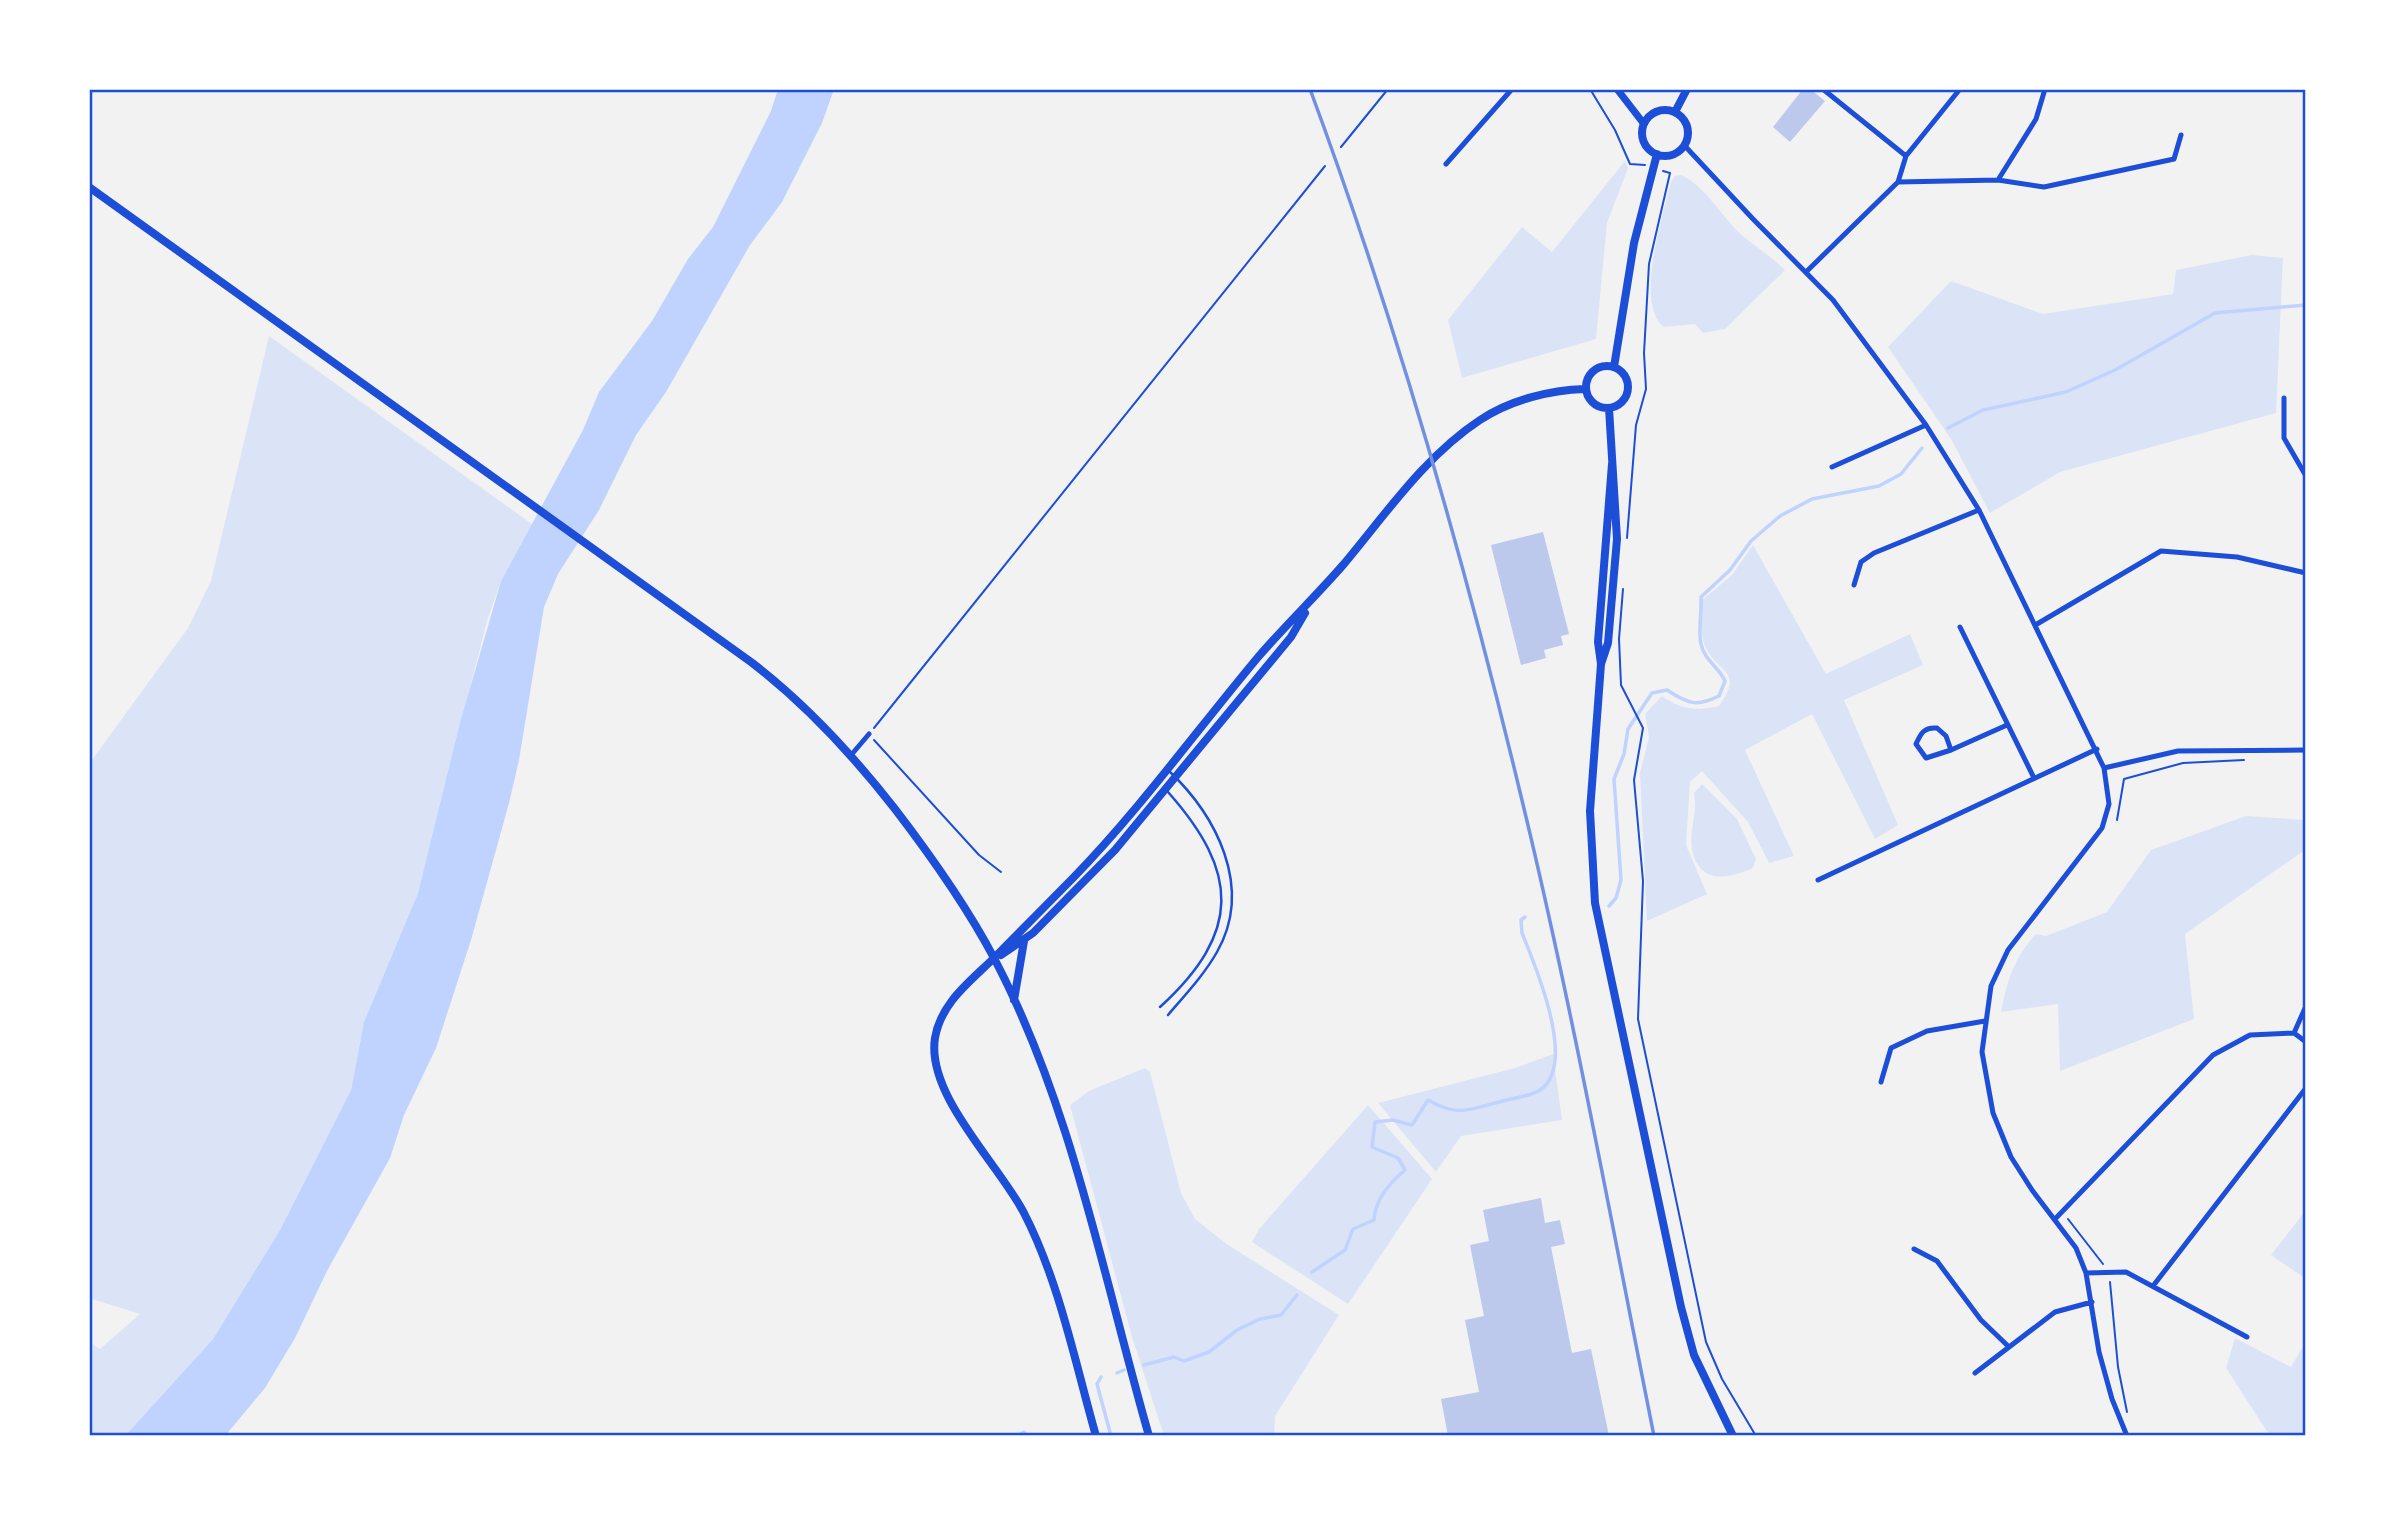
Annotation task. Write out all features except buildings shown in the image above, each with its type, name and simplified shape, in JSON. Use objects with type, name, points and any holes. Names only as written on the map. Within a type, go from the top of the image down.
[{"type":"main road","points":[[1675,112],[1687,89]]},
{"type":"main road","points":[[1656,111],[1675,112],[1686,125],[1684,145],[1673,154],[1657,154],[1644,141],[1644,124],[1656,111]]},
{"type":"main road","points":[[1614,367],[1634,243],[1657,154]]},
{"type":"main road","points":[[89,187],[751,662],[785,688],[852,754],[957,895],[1014,1000],[1071,1153],[1149,1436]]},
{"type":"main road","points":[[1614,367],[1625,376],[1628,389],[1622,402],[1609,408],[1596,406],[1585,389],[1594,370],[1614,367]]},
{"type":"main road","points":[[1096,1436],[1039,1246],[1023,1211],[949,1102],[937,1077],[934,1040],[943,1014],[963,986],[994,959],[1107,842],[1259,657],[1310,604],[1434,458],[1480,420],[1529,398],[1585,389]]},
{"type":"main road","points":[[1609,408],[1617,539],[1608,643],[1601,664],[1590,811],[1595,903],[1681,1307],[1694,1355],[1733,1436]]},
{"type":"main road","points":[[994,959],[1024,941],[1115,850],[1291,638],[1310,604]]},
{"type":"main road","points":[[1014,1000],[1024,941]]},
{"type":"street","points":[[1446,164],[1512,89]]},
{"type":"street","points":[[1617,89],[1644,124]]},
{"type":"street","points":[[1806,271],[1899,182],[1906,156],[1960,89]]},
{"type":"street","points":[[1998,180],[2036,119],[2045,89]]},
{"type":"street","points":[[1824,90],[1906,156]]},
{"type":"street","points":[[1899,182],[1998,180],[2044,187],[2174,159],[2181,135]]},
{"type":"street","points":[[1684,145],[1806,271],[1871,348],[1926,425],[1979,510],[2037,624],[2104,768],[2109,804],[2102,828],[2008,950],[1991,986],[1982,1052],[1993,1113],[2018,1168],[2032,1191],[2056,1218],[2076,1248],[2086,1273],[2102,1364],[2127,1436]]},
{"type":"street","points":[[2284,398],[2284,438],[2305,472]]},
{"type":"street","points":[[1832,467],[1926,425]]},
{"type":"street","points":[[1854,584],[1861,562],[1874,553],[1979,510]]},
{"type":"street","points":[[2037,624],[2161,551],[2237,557],[2306,573]]},
{"type":"street","points":[[1960,627],[2034,778]]},
{"type":"street","points":[[1951,750],[1946,736],[1937,728],[1929,727],[1920,733],[1916,744],[1926,758],[1951,750],[2007,724]]},
{"type":"street","points":[[852,754],[869,734]]},
{"type":"street","points":[[1818,880],[2097,749]]},
{"type":"street","points":[[2104,768],[2178,751],[2306,750]]},
{"type":"street","points":[[2294,1033],[2306,1006]]},
{"type":"street","points":[[1881,1082],[1891,1048],[1927,1031],[1985,1021]]},
{"type":"street","points":[[2056,1218],[2213,1055],[2250,1035],[2294,1033],[2306,1042]]},
{"type":"street","points":[[2153,1286],[2306,1088]]},
{"type":"street","points":[[1914,1250],[1937,1261],[1981,1320],[2009,1347]]},
{"type":"street","points":[[2086,1273],[2126,1272],[2247,1337]]},
{"type":"street","points":[[1975,1373],[2055,1312],[2092,1302]]},
{"type":"lane","points":[[1168,770],[1212,821],[1226,854],[1231,893],[1229,921],[1217,953],[1168,1015]]},
{"type":"lane","points":[[1157,783],[1190,816],[1209,846],[1220,877],[1221,910],[1216,934],[1206,955],[1160,1007]]},
{"type":"path","points":[[1341,147],[1388,89]]},
{"type":"path","points":[[1590,89],[1615,130],[1630,164]]},
{"type":"path","points":[[1000,872],[979,855],[869,734],[1325,166]]},
{"type":"path","points":[[1627,542],[1636,425],[1646,389],[1644,353],[1649,264],[1670,173]]},
{"type":"path","points":[[1623,584],[1619,664],[1621,685],[1643,728],[1634,780],[1643,880],[1638,1019],[1706,1342],[1722,1379],[1756,1436]]},
{"type":"path","points":[[2118,820],[2124,779],[2182,763],[2246,760]]},
{"type":"path","points":[[2062,1210],[2108,1271],[2122,1393],[2130,1422]]},
{"type":"shaded area","points":[[1625,161],[1628,168],[1607,223],[1596,339],[1462,378],[1448,320],[1522,227],[1552,252]]},
{"type":"shaded area","points":[[1681,175],[1699,187],[1743,236],[1785,270],[1725,329],[1703,333],[1695,324],[1664,327],[1655,316],[1651,300],[1651,280],[1657,237],[1671,182],[1675,176]]},
{"type":"shaded area","points":[[2252,255],[2283,258],[2276,413],[2060,472],[1990,513],[1951,439],[1888,347],[1951,281],[2043,314],[2173,294],[2176,270]]},
{"type":"shaded area","points":[[269,336],[532,524],[501,581],[487,621],[418,893],[364,1022],[351,1090],[280,1230],[213,1339],[125,1436],[89,1436],[89,1342],[100,1349],[140,1314],[89,1298],[89,764],[188,628],[211,581]]},
{"type":"shaded area","points":[[1753,545],[1826,674],[1910,634],[1923,665],[1844,700],[1898,825],[1875,839],[1812,714],[1745,750],[1794,856],[1769,863],[1748,822],[1702,771],[1690,782],[1686,845],[1707,894],[1647,921],[1640,773],[1649,737],[1645,714],[1662,696],[1689,708],[1719,706],[1730,685],[1729,678],[1710,655],[1703,641],[1701,601],[1732,575]]},
{"type":"shaded area","points":[[1702,784],[1737,819],[1756,859],[1753,868],[1734,875],[1716,876],[1701,869],[1696,861],[1691,842],[1694,793]]},
{"type":"shaded area","points":[[2246,816],[2306,820],[2306,853],[2302,852],[2185,934],[2194,1019],[2060,1071],[2058,1004],[2001,1012],[2012,970],[2028,943],[2036,934],[2046,936],[2107,912],[2151,850]]},
{"type":"shaded area","points":[[1553,1054],[1562,1120],[1461,1136],[1436,1172],[1378,1103],[1515,1068]]},
{"type":"shaded area","points":[[1145,1068],[1150,1072],[1181,1193],[1195,1219],[1225,1243],[1339,1315],[1275,1416],[1274,1436],[1164,1436],[1132,1337],[1070,1105],[1089,1091]]},
{"type":"shaded area","points":[[1368,1105],[1432,1179],[1348,1304],[1252,1242],[1259,1229]]},
{"type":"shaded area","points":[[2306,1210],[2306,1279],[2271,1255]]},
{"type":"shaded area","points":[[2235,1338],[2291,1367],[2306,1341],[2306,1436],[2270,1436],[2226,1368]]},
{"type":"water","points":[[778,89],[834,89],[822,123],[782,202],[750,245],[666,392],[636,435],[599,510],[558,574],[544,607],[519,760],[471,940],[436,1048],[404,1115],[390,1158],[327,1271],[295,1338],[265,1388],[225,1436],[125,1436],[213,1339],[280,1230],[351,1090],[364,1022],[418,893],[460,723],[501,581],[583,430],[599,392],[652,321],[688,259],[713,227],[771,111]]},
{"type":"waterway","points":[[1948,428],[1983,410],[2066,392],[2115,370],[2215,313],[2306,305]]},
{"type":"waterway","points":[[1609,906],[1616,898],[1621,880],[1614,779],[1624,754],[1628,729],[1652,693],[1667,690],[1687,701],[1705,702],[1719,696],[1725,681],[1705,655],[1701,644],[1701,597],[1730,570],[1751,541],[1780,516],[1812,499],[1879,486],[1901,474],[1922,448]]},
{"type":"waterway","points":[[1312,1272],[1345,1250],[1353,1229],[1374,1220],[1380,1198],[1405,1170],[1398,1158],[1372,1147],[1375,1122],[1393,1120],[1412,1125],[1428,1100],[1447,1109],[1463,1110],[1526,1096],[1540,1090],[1551,1077],[1555,1059],[1554,1038],[1543,990],[1522,933],[1521,920],[1525,917]]},
{"type":"waterway","points":[[1144,1365],[1174,1357],[1184,1361],[1209,1352],[1237,1330],[1260,1319],[1281,1315],[1297,1295]]},
{"type":"waterway","points":[[1117,1373],[1124,1370]]},
{"type":"waterway","points":[[1101,1377],[1097,1384],[1111,1436]]},
{"type":"waterway","points":[[1017,1436],[1024,1432],[1027,1436]]},
{"type":"railway","points":[[1310,89],[1371,263],[1426,438],[1498,703],[1557,952],[1654,1436]]}]
